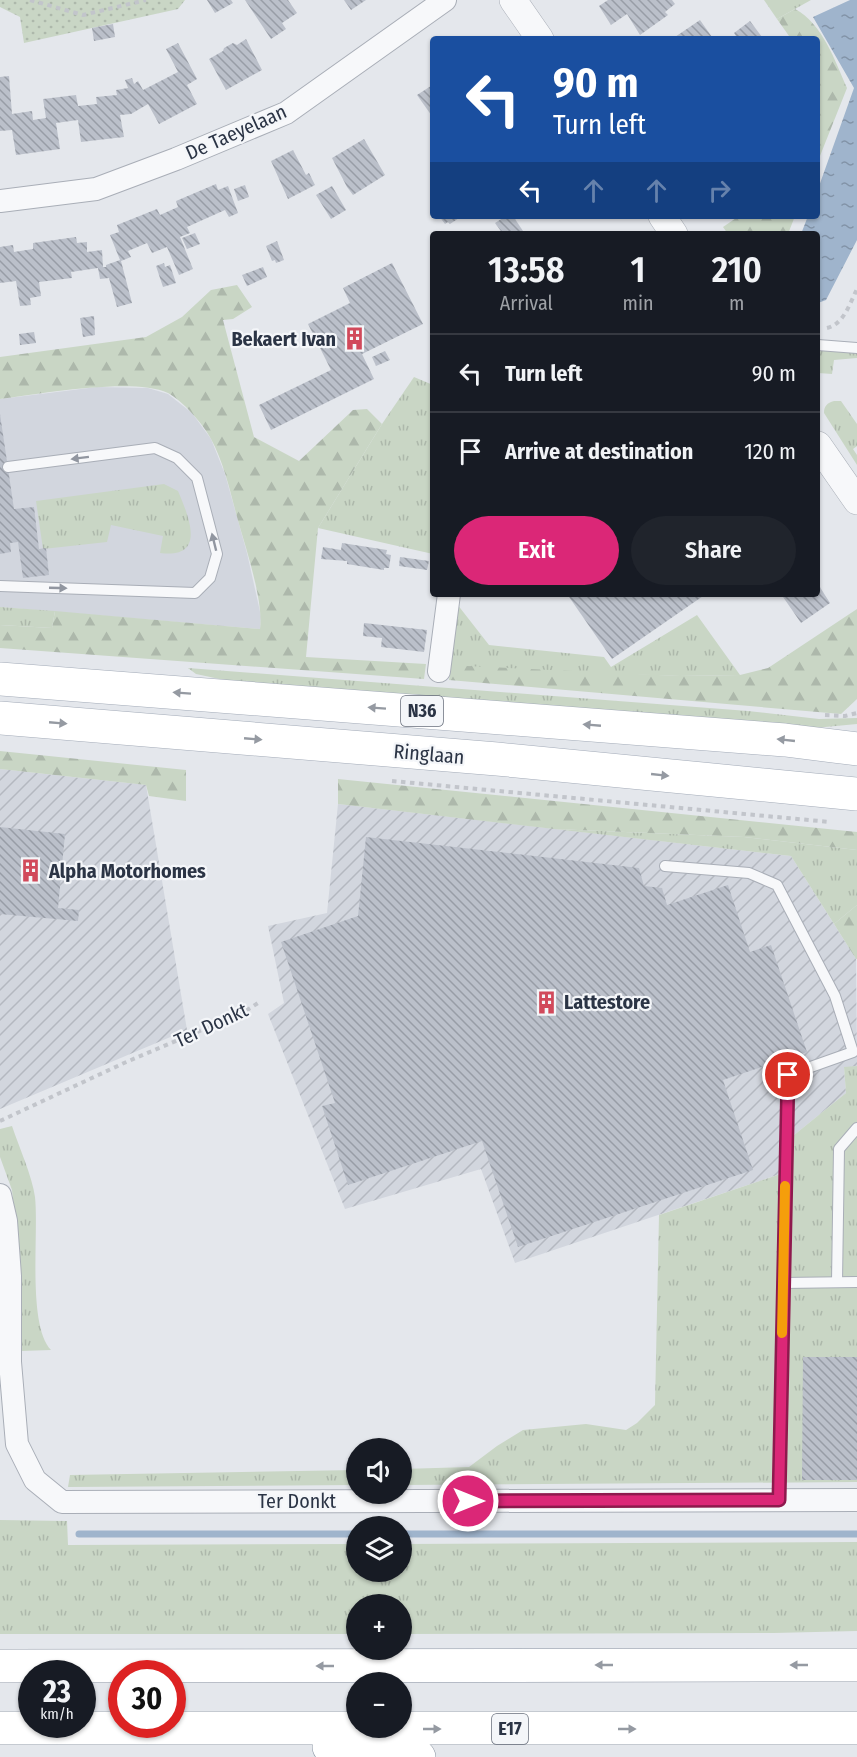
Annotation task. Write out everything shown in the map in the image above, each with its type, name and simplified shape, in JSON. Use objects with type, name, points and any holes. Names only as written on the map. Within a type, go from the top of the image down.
[{"type":"main road","name":"N36","points":[[0,679],[853,746]]},
{"type":"main road","name":"Ringlaan","points":[[0,718],[497,759],[857,794]]},
{"type":"main road","points":[[0,1666],[857,1665]]},
{"type":"main road","name":"E17","points":[[0,1728],[108,1729]]},
{"type":"main road","name":"E17","points":[[186,1729],[857,1728]]},
{"type":"main road","points":[[186,1731],[419,1757]]},
{"type":"street","name":"De Taeyelaan","points":[[0,201],[96,189],[176,159],[286,113],[445,0]]},
{"type":"street","points":[[513,0],[538,36]]},
{"type":"street","points":[[820,447],[857,501]]},
{"type":"street","points":[[439,671],[449,597]]},
{"type":"street","name":"Ter Donkt","points":[[0,1195],[6,1221],[10,1276],[10,1362],[17,1444],[35,1480],[62,1502],[857,1500]]},
{"type":"lane","points":[[820,345],[857,348]]},
{"type":"lane","points":[[0,586],[195,593],[210,578],[217,554],[197,478],[170,454],[155,448],[8,467]]},
{"type":"lane","points":[[665,866],[749,873],[777,885],[835,996],[853,1052],[788,1075],[779,1500]]},
{"type":"lane","points":[[837,1282],[839,1149],[857,1128]]},
{"type":"lane","points":[[783,1283],[857,1282]]},
{"type":"path","points":[[30,0],[83,15],[146,0]]},
{"type":"path","points":[[824,328],[833,327],[841,320],[857,290]]},
{"type":"path","points":[[388,780],[834,822]]},
{"type":"path","name":"Ter Donkt","points":[[0,1121],[124,1063],[244,1012],[258,1003]]},
{"type":"shaded area","points":[[97,387],[148,388],[168,394],[192,413],[211,439],[225,474],[247,553],[261,616],[260,629],[0,607],[0,399]]},
{"type":"shaded area","points":[[0,769],[146,785],[187,1030],[0,1109]]},
{"type":"shaded area","name":"Lattestore","points":[[338,804],[791,856],[856,959],[857,1066],[844,1068],[846,1093],[778,1148],[792,1170],[515,1263],[481,1169],[345,1209],[268,1014],[284,1003],[268,926],[327,913]]},
{"type":"green space","points":[[0,0],[185,0],[178,9],[24,43],[20,17],[0,7]]},
{"type":"green space","points":[[764,0],[811,0],[777,19]]},
{"type":"green space","points":[[795,9],[805,16],[821,33],[847,88],[820,156],[820,36],[789,36],[777,19]]},
{"type":"green space","points":[[735,219],[794,219],[789,231],[726,231],[723,227]]},
{"type":"green space","points":[[237,285],[252,307],[233,319],[223,320],[254,437],[299,461],[353,410],[367,409],[382,424],[318,528],[306,657],[426,664],[424,679],[0,648],[0,625],[52,628],[55,611],[260,629],[257,589],[223,467],[207,433],[180,401],[168,393],[133,386],[86,388],[0,399],[0,357],[146,337],[182,317],[211,290]]},
{"type":"green space","points":[[820,350],[857,352],[857,358],[834,360],[832,374],[820,373]]},
{"type":"green space","points":[[414,377],[430,384],[430,553],[318,528]]},
{"type":"green space","points":[[834,401],[841,401],[857,424],[857,446],[853,449],[857,455],[857,465],[824,413],[826,405]]},
{"type":"green space","points":[[164,484],[178,491],[186,512],[191,533],[184,549],[175,553],[160,553],[163,536],[111,525],[107,542],[43,549],[36,501]]},
{"type":"green space","points":[[457,604],[489,645],[604,657],[611,667],[697,615],[740,675],[680,676],[444,668]]},
{"type":"green space","points":[[0,607],[55,611],[52,628],[0,625]]},
{"type":"green space","points":[[857,609],[857,699],[841,714],[449,680],[451,667],[467,666],[680,676],[740,675],[768,668]]},
{"type":"green space","points":[[188,668],[748,711],[819,719],[857,718],[857,724],[804,729],[229,681],[196,674]]},
{"type":"green space","points":[[0,751],[186,770],[186,801],[149,796],[146,785],[0,769]]},
{"type":"green space","points":[[338,779],[857,832],[857,850],[744,837],[554,829],[338,804]]},
{"type":"green space","points":[[554,829],[744,837],[857,850],[857,905],[834,924],[791,856]]},
{"type":"green space","points":[[857,905],[857,959],[856,959],[834,924]]},
{"type":"green space","points":[[857,1066],[857,1482],[412,1485],[412,1469],[469,1467],[523,1430],[586,1424],[626,1430],[637,1423],[655,1405],[659,1215],[792,1170],[778,1148],[846,1093],[844,1067]]},
{"type":"green space","points":[[12,1126],[35,1197],[36,1300],[44,1338],[51,1350],[21,1351],[17,1236],[12,1190],[0,1157],[0,1129]]},
{"type":"green space","points":[[346,1470],[346,1485],[68,1487],[70,1475]]},
{"type":"green space","points":[[0,1520],[67,1521],[68,1545],[346,1544],[346,1582],[412,1582],[412,1544],[857,1542],[857,1631],[412,1634],[412,1594],[346,1594],[346,1634],[0,1634]]},
{"type":"water","points":[[850,0],[857,0],[857,240],[826,300],[820,302],[820,231],[802,231],[807,219],[820,219],[820,183],[854,88],[813,17]]},
{"type":"building","points":[[207,0],[231,0],[233,3],[215,13]]},
{"type":"building","points":[[245,0],[288,0],[297,13],[282,23],[286,29],[271,39]]},
{"type":"building","points":[[344,0],[366,0],[351,10]]},
{"type":"building","points":[[608,0],[672,0],[675,4],[665,12],[668,15],[640,35],[627,14],[611,25],[599,6]]},
{"type":"building","points":[[700,20],[711,36],[676,36]]},
{"type":"building","points":[[750,21],[761,36],[736,36],[734,33]]},
{"type":"building","points":[[113,24],[115,37],[94,41],[92,28]]},
{"type":"building","points":[[246,39],[262,70],[226,90],[209,59],[233,43],[237,45]]},
{"type":"building","points":[[178,43],[197,79],[187,85],[197,104],[159,124],[148,104],[131,114],[120,115],[124,137],[81,142],[78,120],[56,123],[60,149],[16,155],[12,130],[0,131],[0,77],[9,76],[12,114],[32,111],[33,120],[46,118],[43,99],[76,95],[78,106],[97,104],[96,97],[117,95],[116,90],[128,88],[125,80],[132,78],[134,84],[138,81],[143,90],[178,72],[166,49]]},
{"type":"building","points":[[430,87],[430,113],[417,95]]},
{"type":"building","points":[[364,139],[385,175],[353,195],[332,158]]},
{"type":"building","points":[[293,150],[306,175],[309,173],[315,185],[288,199],[271,161]]},
{"type":"building","points":[[216,184],[218,190],[228,186],[238,213],[229,217],[225,210],[187,227],[190,233],[180,237],[193,269],[179,275],[167,247],[152,253],[147,243],[128,251],[131,257],[121,261],[132,303],[117,307],[109,278],[100,279],[98,268],[71,272],[72,278],[39,282],[41,296],[30,298],[31,305],[20,306],[16,281],[0,283],[0,247],[13,245],[14,252],[33,249],[33,243],[76,237],[77,243],[87,242],[87,252],[102,250],[103,267],[106,267],[120,260],[110,235],[119,232],[117,225],[157,209],[160,215],[178,207],[176,201]]},
{"type":"building","points":[[245,185],[249,197],[238,201],[234,189]]},
{"type":"building","points":[[332,186],[346,210],[331,219],[316,195]]},
{"type":"building","points":[[441,219],[458,219],[450,224],[448,222],[445,224]]},
{"type":"building","points":[[501,219],[515,219],[523,231],[501,231],[495,223]]},
{"type":"building","points":[[195,233],[200,244],[187,249],[182,238]]},
{"type":"building","points":[[277,241],[284,260],[276,263],[275,260],[272,261],[266,246]]},
{"type":"building","points":[[164,263],[165,267],[170,265],[176,283],[163,287],[156,266]]},
{"type":"building","name":"Bekaert Ivan","points":[[392,263],[423,324],[362,354],[374,379],[271,430],[259,405],[331,370],[308,324],[350,303],[343,288]]},
{"type":"building","points":[[263,267],[267,277],[247,286],[242,275]]},
{"type":"building","points":[[94,316],[95,335],[83,337],[80,318]]},
{"type":"building","points":[[34,332],[36,343],[20,345],[19,334]]},
{"type":"building","points":[[385,351],[390,360],[376,366],[372,357]]},
{"type":"building","points":[[0,414],[14,509],[34,507],[39,549],[46,548],[49,575],[23,578],[18,542],[10,543],[11,552],[0,554]]},
{"type":"building","points":[[342,543],[387,550],[386,554],[391,555],[389,568],[384,568],[384,570],[347,564],[347,561],[321,559],[323,547],[341,550]]},
{"type":"building","points":[[400,557],[429,561],[427,570],[399,566]]},
{"type":"building","points":[[820,587],[830,603],[801,623],[783,597],[820,597]]},
{"type":"building","points":[[569,597],[702,597],[612,659]]},
{"type":"building","points":[[364,623],[427,630],[424,652],[381,647],[382,638],[363,636]]},
{"type":"building","name":"Alpha Motorhomes","points":[[0,827],[65,834],[58,908],[79,910],[78,921],[0,914]]},
{"type":"building","name":"Lattestore","points":[[366,837],[639,868],[644,886],[662,888],[667,905],[728,885],[750,952],[771,945],[807,1052],[723,1080],[753,1170],[518,1247],[482,1141],[348,1185],[322,1106],[335,1103],[281,942],[358,916]]},
{"type":"building","points":[[803,1357],[857,1357],[857,1480],[802,1480]]},
{"type":"waterway","points":[[79,1534],[346,1534]]},
{"type":"waterway","points":[[412,1534],[857,1534]]},
{"type":"slow traffic","points":[[782,1333],[785,1186]]},
{"type":"place","name":"Bekaert Ivan","points":[[354,339]]},
{"type":"place","name":"Alpha Motorhomes","points":[[31,871]]},
{"type":"place","name":"Lattestore","points":[[546,1002]]},
{"type":"route","points":[[468,1501],[779,1500],[788,1075]]}]
